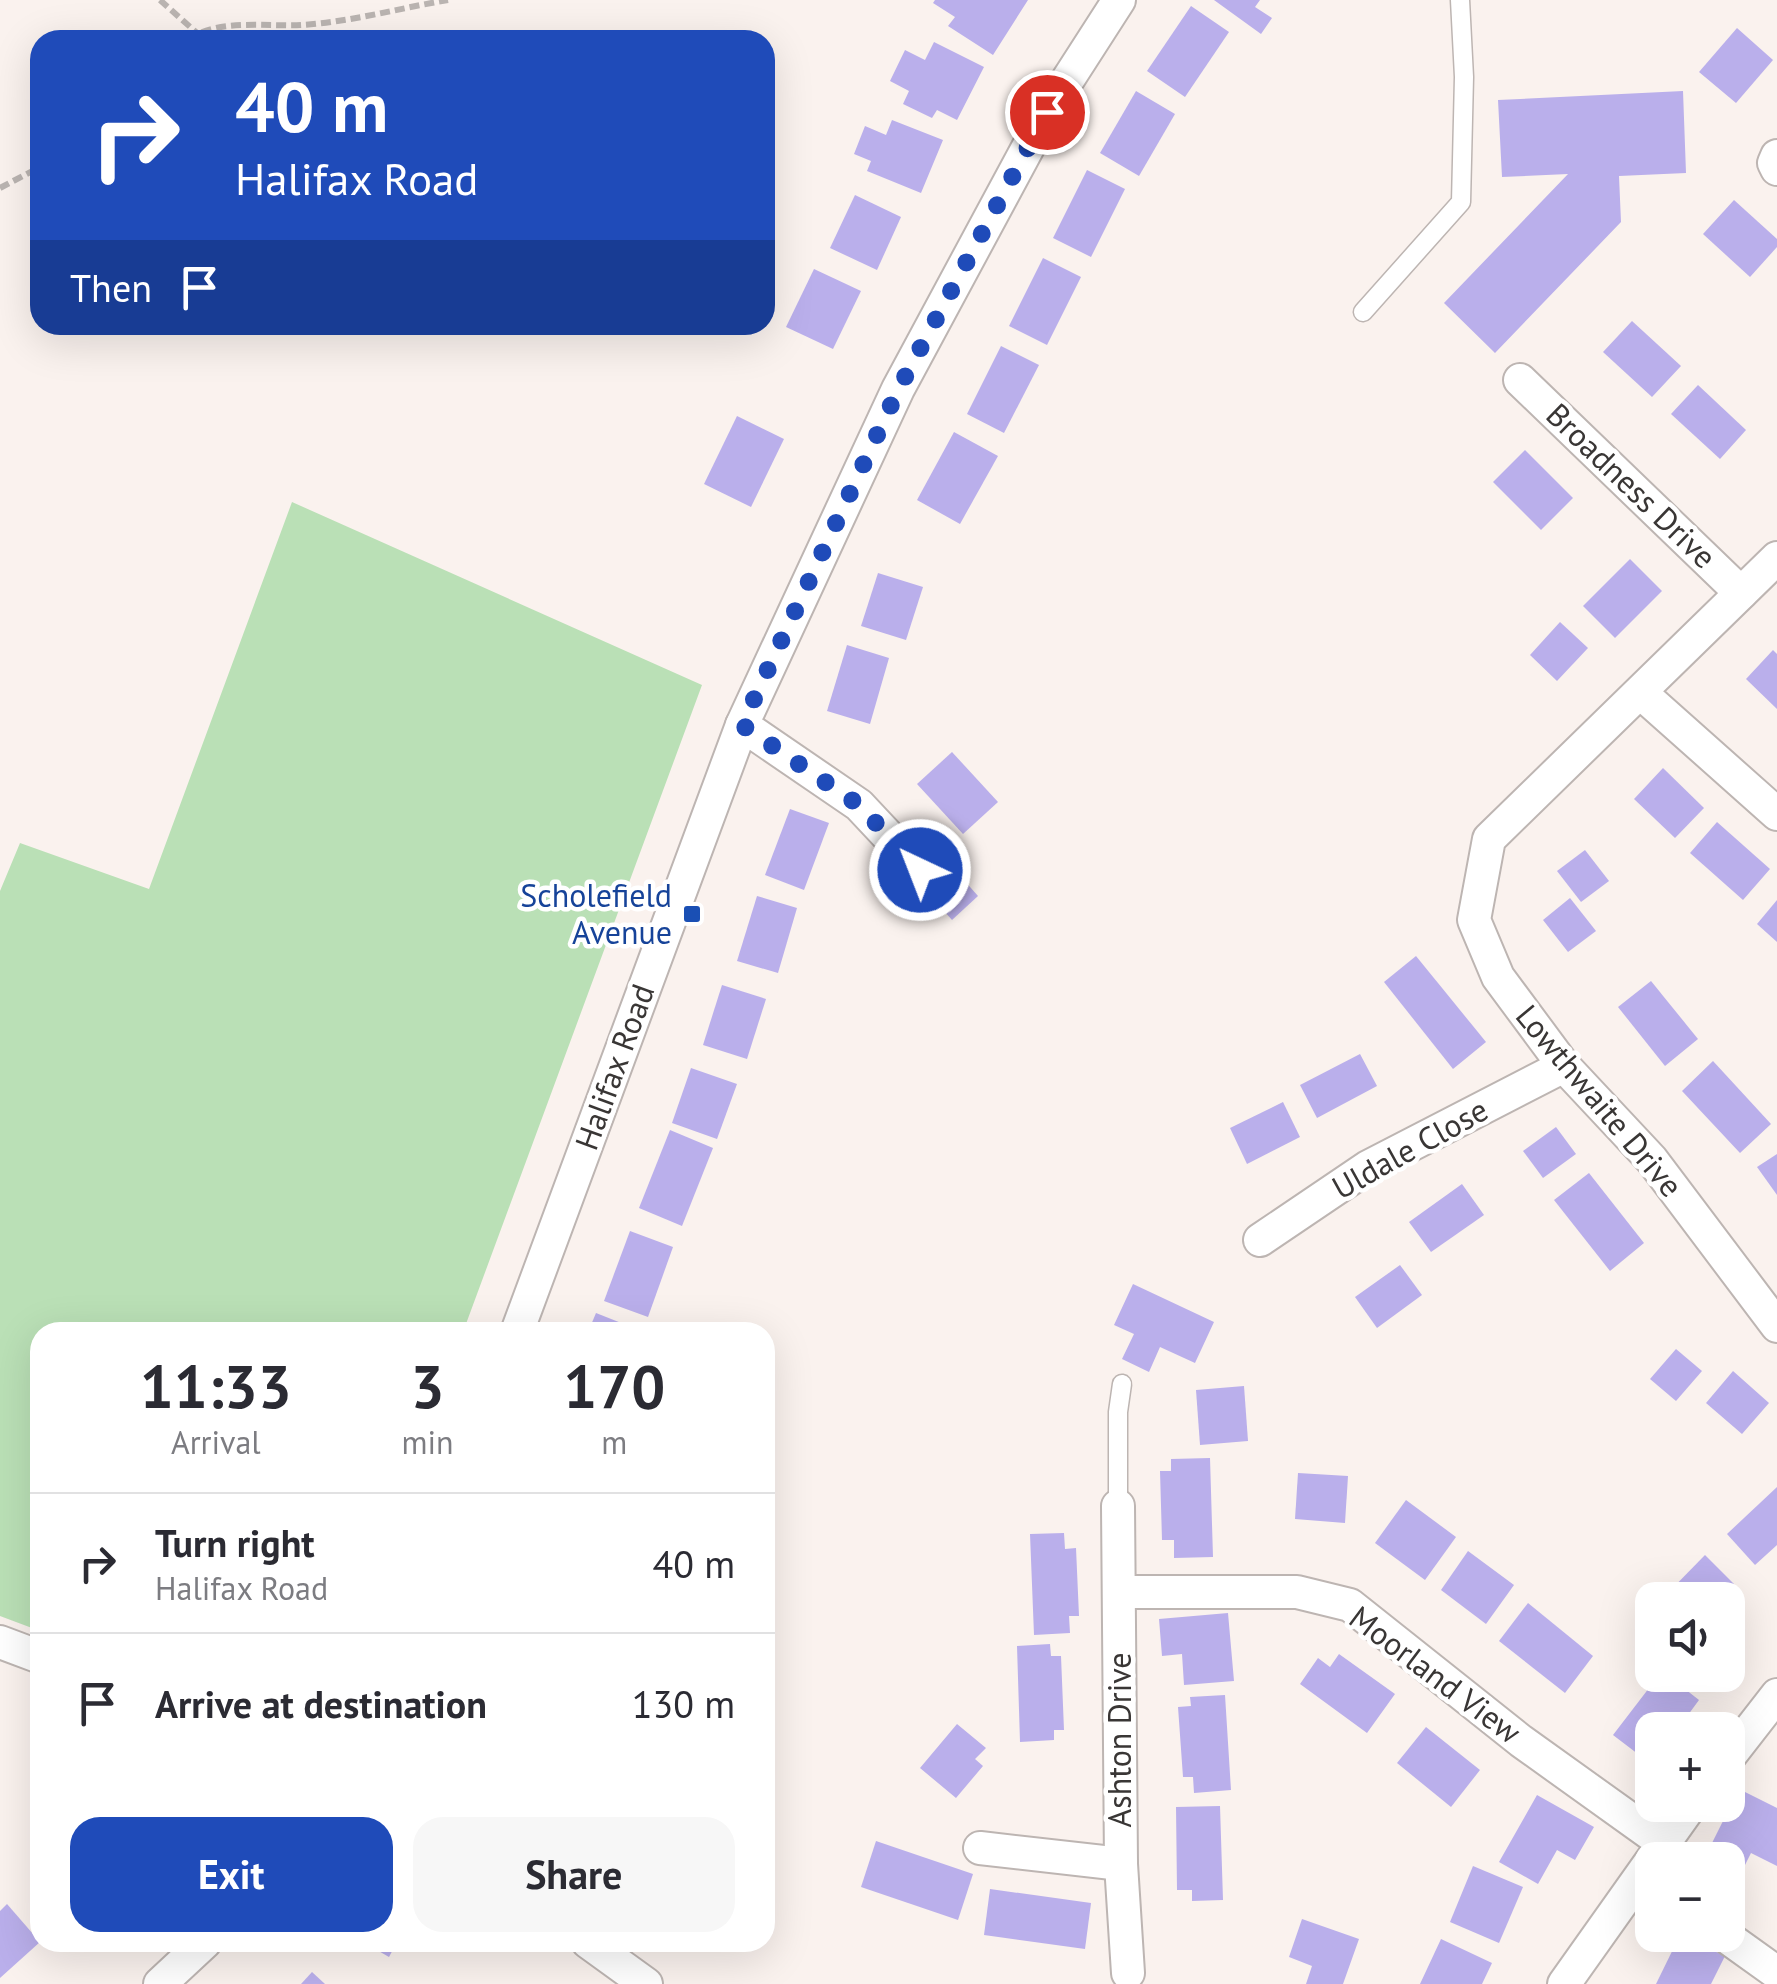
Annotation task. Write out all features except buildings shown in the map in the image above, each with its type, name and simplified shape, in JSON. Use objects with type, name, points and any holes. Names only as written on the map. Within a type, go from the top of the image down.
[{"type":"street","name":"Halifax Road","points":[[521,1322],[742,725],[898,390],[1047,112],[1120,0]]},
{"type":"street","name":"Broadness Drive","points":[[1520,380],[1741,593]]},
{"type":"street","name":"Lowthwaite Drive","points":[[1777,558],[1489,839],[1474,920],[1498,977],[1564,1066],[1652,1160],[1777,1326]]},
{"type":"street","points":[[1641,692],[1777,814]]},
{"type":"street","points":[[742,725],[859,805],[920,870]]},
{"type":"street","name":"Uldale Close","points":[[1260,1240],[1368,1167],[1564,1066]]},
{"type":"street","name":"Ashton Drive","points":[[1118,1506],[1121,1864],[1128,1974]]},
{"type":"street","name":"Moorland View","points":[[1119,1592],[1297,1592],[1350,1605],[1521,1741],[1662,1842]]},
{"type":"street","points":[[0,1642],[30,1653]]},
{"type":"street","points":[[1745,1736],[1777,1695]]},
{"type":"street","points":[[1662,1842],[1678,1822]]},
{"type":"street","points":[[980,1848],[1121,1864]]},
{"type":"street","points":[[1564,1984],[1635,1894]]},
{"type":"street","points":[[1745,1950],[1777,1973]]},
{"type":"street","points":[[160,1984],[194,1952]]},
{"type":"street","points":[[602,1952],[646,1984]]},
{"type":"lane","points":[[1363,312],[1461,202],[1464,77],[1460,0]]},
{"type":"lane","points":[[1118,1506],[1118,1412],[1122,1384]]},
{"type":"path","points":[[160,0],[194,30]]},
{"type":"path","points":[[215,30],[245,25],[303,25],[448,0]]},
{"type":"path","points":[[0,188],[30,172]]},
{"type":"green space","points":[[292,502],[702,685],[467,1322],[30,1322],[30,1627],[0,1616],[0,891],[20,843],[149,889]]},
{"type":"place","name":"Scholefield Avenue","points":[[692,914]]},
{"type":"route","points":[[920,870],[859,805],[742,725],[898,390],[1047,112]]}]
